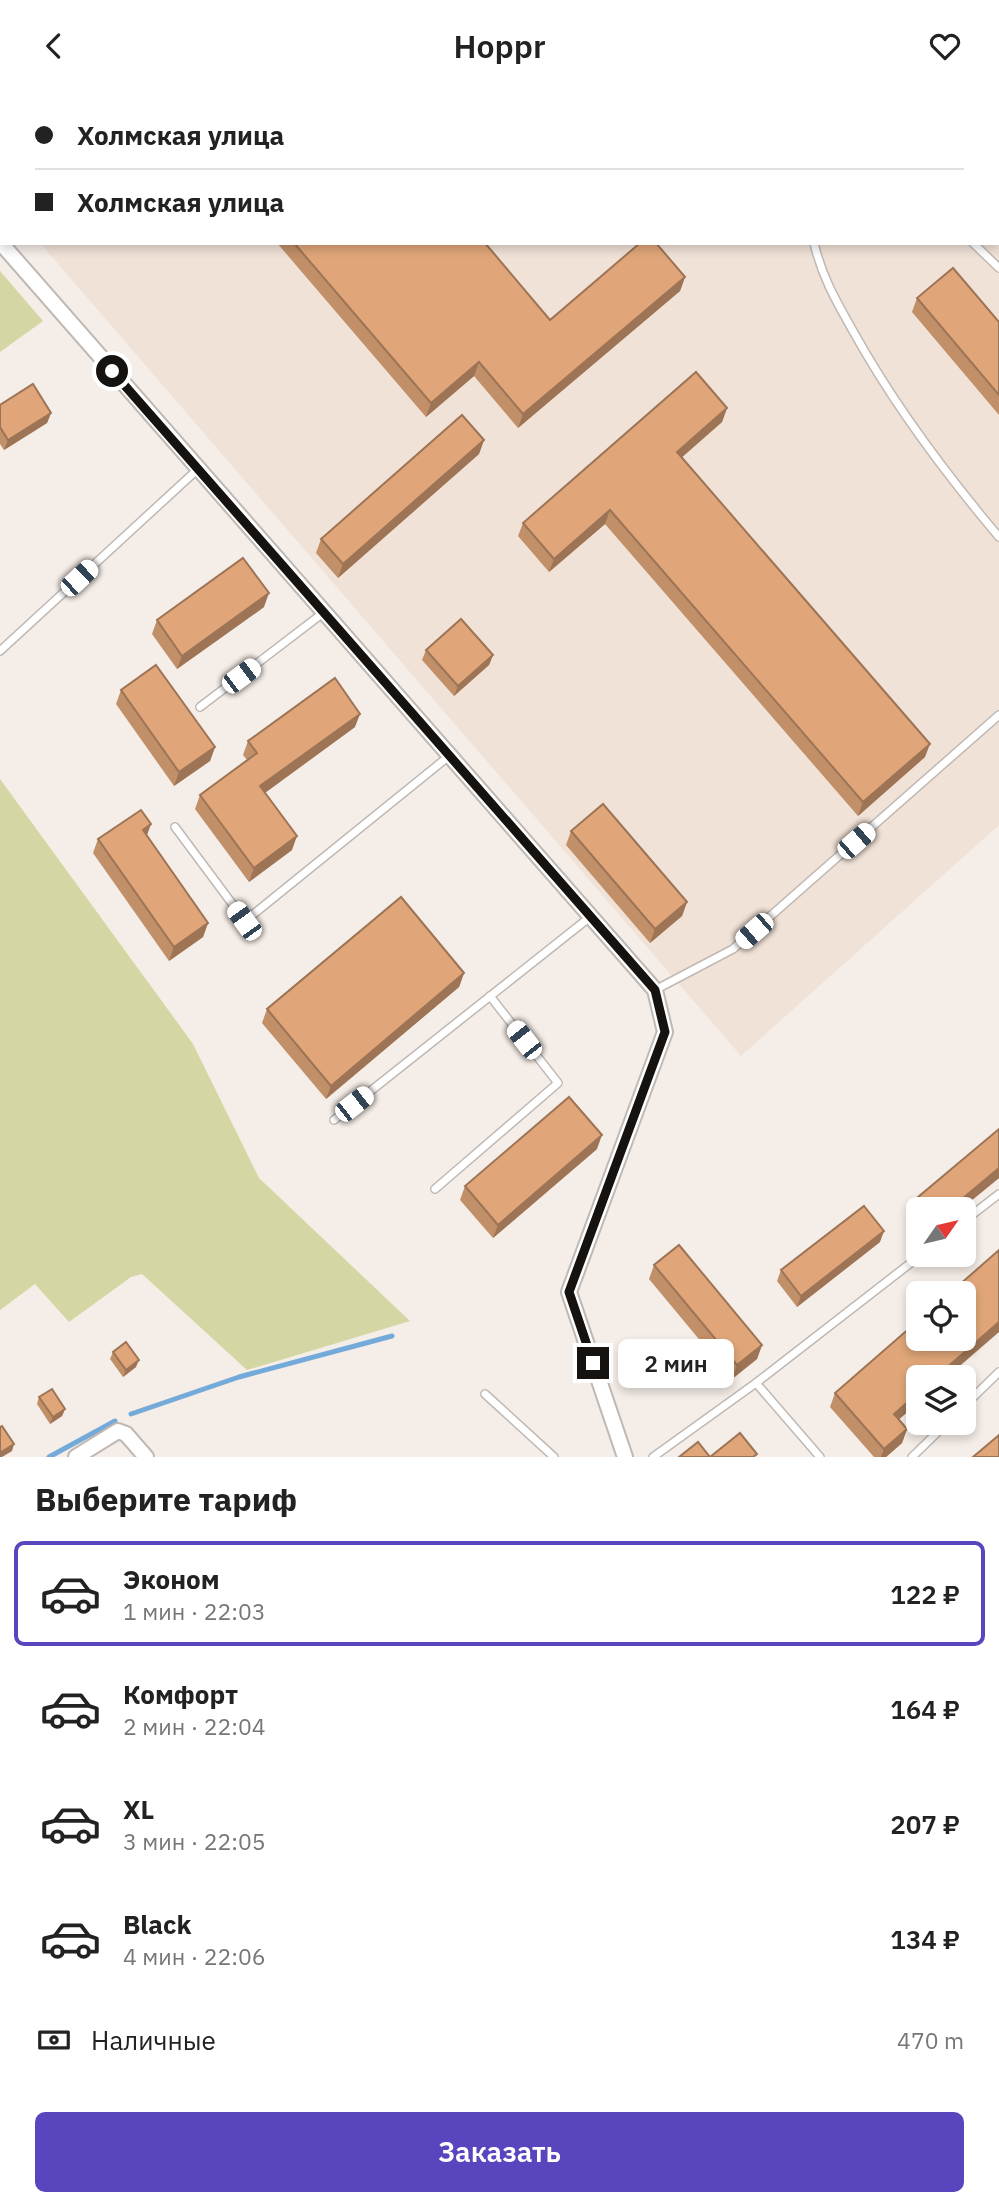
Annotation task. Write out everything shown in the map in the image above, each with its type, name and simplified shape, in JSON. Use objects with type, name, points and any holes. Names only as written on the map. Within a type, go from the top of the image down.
[{"type":"street","points":[[3,245],[655,990],[665,1032],[569,1292],[625,1457]]},
{"type":"street","points":[[76,1457],[118,1431],[126,1434],[146,1457]]},
{"type":"lane","points":[[814,245],[822,275],[874,369],[950,479],[999,537]]},
{"type":"lane","points":[[975,245],[999,268]]},
{"type":"lane","points":[[0,651],[198,469]]},
{"type":"lane","points":[[200,708],[323,613]]},
{"type":"lane","points":[[655,990],[733,949],[999,715]]},
{"type":"lane","points":[[175,827],[244,921],[449,756]]},
{"type":"lane","points":[[334,1120],[590,917]]},
{"type":"lane","points":[[435,1189],[558,1083],[490,996]]},
{"type":"lane","points":[[976,1212],[999,1194]]},
{"type":"lane","points":[[991,1200],[999,1208]]},
{"type":"lane","points":[[653,1457],[756,1383],[906,1266]]},
{"type":"lane","points":[[976,1394],[999,1372]]},
{"type":"lane","points":[[756,1383],[820,1457]]},
{"type":"lane","points":[[485,1394],[555,1457]]},
{"type":"lane","points":[[912,1457],[935,1435]]},
{"type":"shaded area","points":[[42,245],[999,245],[999,825],[741,1056]]},
{"type":"green space","points":[[0,271],[43,321],[0,352]]},
{"type":"green space","points":[[0,779],[193,1044],[259,1178],[410,1321],[247,1370],[142,1274],[131,1277],[69,1322],[35,1284],[0,1310]]},
{"type":"building","points":[[296,245],[487,245],[550,320],[638,245],[658,245],[685,277],[523,414],[479,362],[431,403]]},
{"type":"building","points":[[953,268],[999,322],[999,395],[917,298]]},
{"type":"building","points":[[696,372],[727,408],[677,452],[930,744],[863,802],[610,510],[554,559],[523,523]]},
{"type":"building","points":[[33,384],[51,413],[8,440],[0,427],[0,405]]},
{"type":"building","points":[[462,415],[484,440],[343,564],[321,539]]},
{"type":"building","points":[[243,558],[269,593],[182,656],[157,620]]},
{"type":"building","points":[[461,619],[493,655],[458,686],[426,650]]},
{"type":"building","points":[[156,665],[215,747],[179,772],[121,690]]},
{"type":"building","points":[[335,678],[360,714],[260,786],[297,836],[254,868],[200,795],[257,753],[248,741]]},
{"type":"building","points":[[603,804],[687,902],[655,929],[571,831]]},
{"type":"building","points":[[141,810],[151,824],[143,830],[208,923],[174,947],[98,839]]},
{"type":"building","points":[[401,897],[464,973],[331,1086],[267,1009]]},
{"type":"building","points":[[569,1097],[602,1135],[498,1225],[465,1186]]},
{"type":"building","points":[[999,1129],[999,1168],[964,1197],[918,1197]]},
{"type":"building","points":[[864,1206],[884,1231],[801,1296],[781,1270]]},
{"type":"building","points":[[679,1245],[762,1345],[737,1365],[654,1265]]},
{"type":"building","points":[[999,1250],[999,1322],[976,1342],[976,1281],[964,1281]]},
{"type":"building","points":[[906,1331],[906,1351],[966,1351],[950,1365],[906,1365],[906,1403],[894,1414],[906,1430],[884,1449],[835,1393]]},
{"type":"building","points":[[126,1342],[139,1360],[126,1370],[113,1352]]},
{"type":"building","points":[[52,1389],[65,1409],[53,1417],[39,1397]]},
{"type":"building","points":[[2,1426],[14,1444],[0,1453],[0,1427]]},
{"type":"building","points":[[740,1433],[757,1454],[753,1457],[710,1457]]},
{"type":"building","points":[[999,1435],[999,1457],[973,1457]]},
{"type":"building","points":[[698,1442],[710,1457],[679,1457]]},
{"type":"waterway","points":[[131,1414],[239,1377],[392,1336]]},
{"type":"waterway","points":[[49,1457],[115,1421]]},
{"type":"route","points":[[112,371],[655,990],[665,1032],[569,1292],[593,1363]]}]
